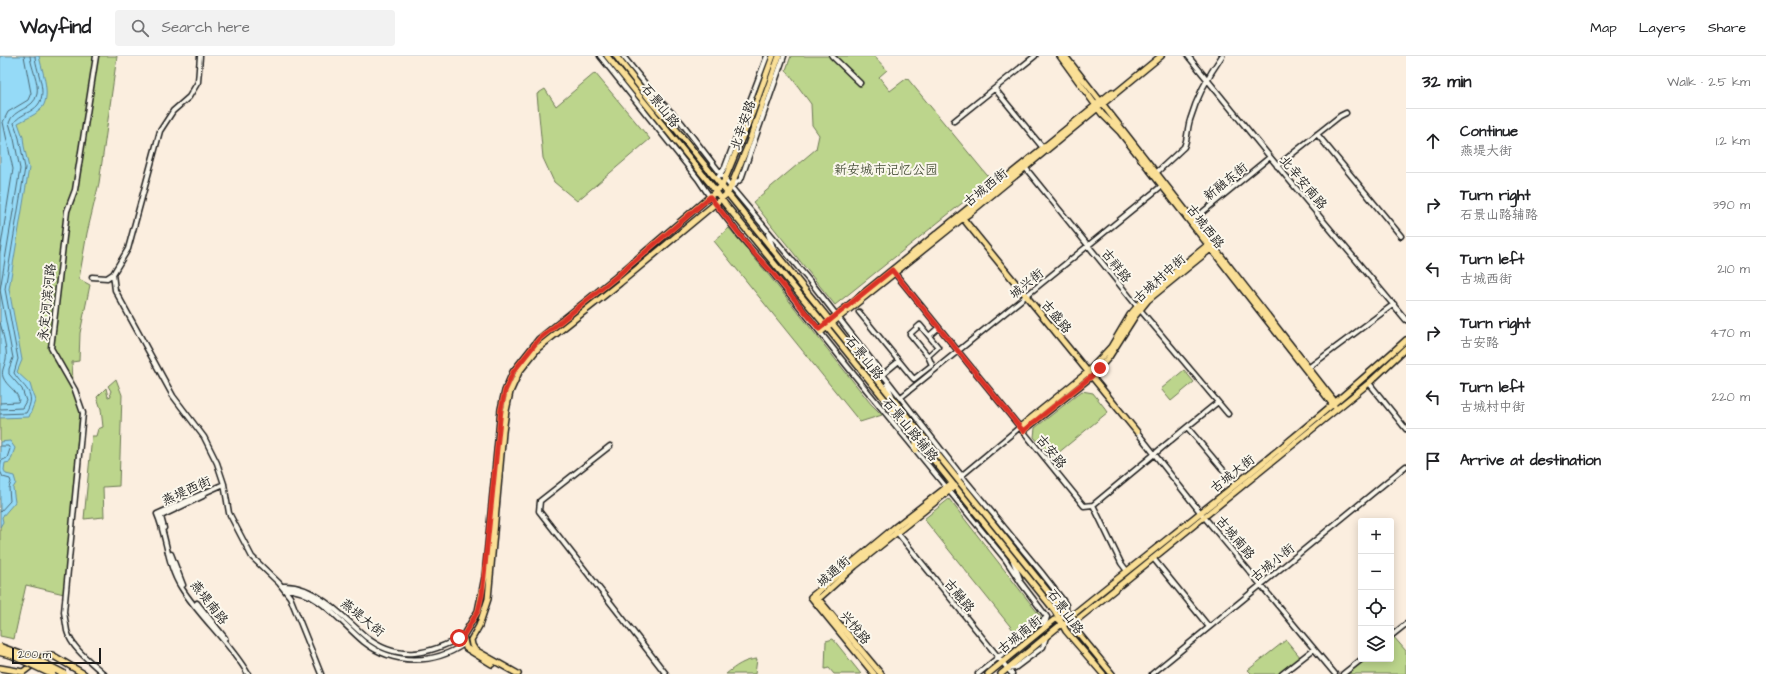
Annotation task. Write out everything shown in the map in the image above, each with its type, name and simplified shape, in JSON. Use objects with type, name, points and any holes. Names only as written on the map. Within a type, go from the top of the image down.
[{"type":"highway","points":[[0,647],[41,662],[64,674]]},
{"type":"highway","points":[[0,652],[12,655],[52,674]]},
{"type":"main road","name":"石景山路","points":[[606,56],[826,326],[1059,618],[1094,666],[1103,674]]},
{"type":"main road","name":"石景山路","points":[[616,56],[832,321],[898,407],[1112,674]]},
{"type":"main road","name":"北辛安路","points":[[716,192],[726,179],[773,56]]},
{"type":"main road","name":"北辛安路","points":[[721,198],[731,187],[779,56]]},
{"type":"main road","name":"古城西路","points":[[1060,56],[1156,173],[1163,185],[1193,220],[1210,246],[1336,405]]},
{"type":"main road","name":"古城西路","points":[[1065,56],[1110,123],[1120,132],[1163,185],[1336,405]]},
{"type":"main road","name":"古城西街","points":[[820,331],[961,217],[970,214],[1043,148],[1099,105],[1156,56]]},
{"type":"main road","name":"古城西街","points":[[1024,165],[1161,56]]},
{"type":"main road","points":[[511,674],[468,650],[464,644],[463,636],[478,611],[482,595],[501,409],[505,391],[513,372],[539,339],[616,277],[716,192]]},
{"type":"main road","points":[[518,674],[475,650],[471,640],[479,626],[488,599],[506,411],[510,392],[519,372],[542,344],[620,283],[721,198]]},
{"type":"main road","name":"古盛路","points":[[961,217],[1137,432]]},
{"type":"main road","name":"古城村中街","points":[[1022,429],[1090,374],[1138,308],[1210,246]]},
{"type":"main road","name":"古城大街","points":[[1066,616],[1075,613],[1202,514],[1336,405],[1406,340]]},
{"type":"main road","name":"古城大街","points":[[1071,622],[1078,619],[1153,558],[1235,484],[1336,405],[1369,383],[1406,348]]},
{"type":"main road","points":[[916,438],[916,450]]},
{"type":"main road","name":"城通街","points":[[816,598],[895,530],[953,484]]},
{"type":"main road","name":"兴悦路","points":[[816,598],[874,674]]},
{"type":"main road","name":"兴悦路","points":[[816,598],[881,674]]},
{"type":"main road","name":"古城南街","points":[[988,674],[1000,660],[1059,618],[1066,616]]},
{"type":"main road","name":"古城南街","points":[[1001,674],[1046,637],[1063,625],[1071,622]]},
{"type":"main road","points":[[0,668],[23,672],[44,656],[52,655],[84,674]]},
{"type":"street","name":"永定河滨河路","points":[[96,56],[75,190],[67,210],[51,348],[75,390],[83,413],[64,612],[68,632],[73,642],[86,658],[104,674]]},
{"type":"street","points":[[92,277],[107,278],[113,274],[128,249],[160,131],[173,111],[189,97],[198,82],[200,56]]},
{"type":"street","name":"石景山路辅路","points":[[600,56],[698,179],[710,197],[755,254],[771,271],[1005,559],[1047,617]]},
{"type":"street","name":"石景山路辅路","points":[[623,56],[646,84],[681,122],[731,187],[813,285],[900,398],[1062,599],[1066,605],[1066,616]]},
{"type":"street","points":[[717,179],[721,173],[752,98],[767,56]]},
{"type":"street","points":[[776,63],[784,56]]},
{"type":"street","points":[[731,187],[741,178],[784,56]]},
{"type":"street","points":[[832,56],[860,83]]},
{"type":"street","points":[[954,121],[1035,56]]},
{"type":"street","name":"北辛安南路","points":[[1188,56],[1248,128],[1277,166],[1406,320]]},
{"type":"street","points":[[1156,173],[1184,147],[1187,142],[1190,118],[1207,79],[1222,56]]},
{"type":"street","points":[[646,84],[654,104]]},
{"type":"street","points":[[752,98],[763,84]]},
{"type":"street","points":[[995,89],[1043,148]]},
{"type":"street","points":[[1277,166],[1340,116],[1346,113]]},
{"type":"street","points":[[1318,134],[1401,236]]},
{"type":"street","name":"新融东街","points":[[1193,220],[1270,157]]},
{"type":"street","name":"古祥路","points":[[1024,165],[1138,308],[1228,414]]},
{"type":"street","name":"城兴街","points":[[900,398],[1088,244],[1163,185]]},
{"type":"street","points":[[766,230],[776,253]]},
{"type":"street","name":"古安路","points":[[893,272],[1084,506],[1093,505]]},
{"type":"street","points":[[113,274],[115,290],[173,396],[204,436],[217,463],[224,485],[229,513],[252,557],[290,597],[321,674]]},
{"type":"street","points":[[1308,368],[1394,304]]},
{"type":"street","points":[[859,312],[914,379],[932,365],[928,356],[910,334],[920,325],[938,347],[928,356]]},
{"type":"street","points":[[929,336],[938,328]]},
{"type":"street","points":[[898,407],[882,375],[899,362]]},
{"type":"street","points":[[1369,383],[1406,429]]},
{"type":"street","points":[[1127,571],[1121,563],[1093,505],[1218,402]]},
{"type":"street","points":[[1187,427],[1235,484]]},
{"type":"street","points":[[957,480],[1022,429]]},
{"type":"street","name":"古城南路","points":[[1137,432],[1202,514],[1335,674]]},
{"type":"street","points":[[610,446],[540,501],[539,511],[666,674]]},
{"type":"street","name":"古城小街","points":[[1152,674],[1406,466]]},
{"type":"street","name":"燕堤西街","points":[[159,515],[224,485]]},
{"type":"street","name":"燕堤南路","points":[[159,515],[174,572],[182,588],[249,674]]},
{"type":"street","name":"古融路","points":[[895,530],[1012,674]]},
{"type":"street","points":[[1153,558],[1209,627]]},
{"type":"street","points":[[1012,559],[1027,590]]},
{"type":"street","name":"燕堤大街","points":[[283,588],[301,588],[314,594],[330,605],[366,637],[380,645],[396,651],[420,653],[443,647],[463,636]]},
{"type":"street","name":"燕堤大街","points":[[283,588],[300,591],[310,596],[330,610],[366,643],[398,657],[421,660],[444,655],[464,644]]},
{"type":"street","points":[[978,674],[1000,660],[1047,617]]},
{"type":"street","points":[[1042,630],[1047,621],[1047,617]]},
{"type":"street","points":[[1394,634],[1406,624]]},
{"type":"street","points":[[1283,674],[1314,649]]},
{"type":"street","points":[[1343,674],[1358,662]]},
{"type":"green space","points":[[0,56],[117,56],[99,183],[87,233],[79,279],[90,285],[80,333],[79,361],[72,362],[73,382],[70,387],[78,402],[80,412],[64,594],[26,585],[14,639],[0,636]]},
{"type":"green space","name":"新安城市记忆公园","points":[[791,56],[874,56],[887,70],[879,77],[890,91],[907,78],[991,180],[835,305],[753,202],[816,149],[819,135],[812,125],[811,104],[786,70]]},
{"type":"green space","points":[[595,73],[650,139],[577,201],[554,182],[543,158],[537,94],[545,89],[556,106]]},
{"type":"green space","points":[[729,228],[767,273],[871,404],[882,415],[860,422],[714,241]]},
{"type":"green space","points":[[1184,370],[1194,382],[1171,401],[1161,389]]},
{"type":"green space","points":[[116,379],[122,395],[119,486],[103,487],[104,517],[84,519],[92,436],[96,436],[98,429],[103,427],[101,409],[97,397],[106,388],[108,397],[111,396],[111,391],[108,386]]},
{"type":"green space","points":[[1082,391],[1093,393],[1108,412],[1052,458],[1034,437],[1035,428]]},
{"type":"green space","points":[[949,499],[1041,617],[1018,636],[924,519]]},
{"type":"green space","points":[[1394,637],[1406,651],[1406,674],[1348,674],[1362,662],[1394,662]]},
{"type":"green space","points":[[833,639],[861,674],[834,674],[829,668],[825,669],[826,641]]},
{"type":"green space","points":[[1286,640],[1301,658],[1281,674],[1252,674],[1248,670]]},
{"type":"green space","points":[[757,659],[755,674],[726,674],[740,664]]},
{"type":"water","points":[[0,56],[39,56],[46,84],[46,99],[44,105],[32,116],[18,123],[23,137],[29,168],[9,289],[22,360],[17,372],[30,384],[35,401],[29,417],[0,418]]},
{"type":"water","points":[[10,441],[15,448],[10,462],[5,463],[4,470],[6,474],[14,476],[16,483],[13,488],[15,502],[2,517],[3,522],[0,527],[0,442]]},
{"type":"route","points":[[459,638],[463,636],[478,611],[482,595],[501,409],[505,391],[513,372],[526,353],[539,339],[616,277],[710,197],[755,254],[819,329],[892,270],[1023,431],[1100,368]]}]
